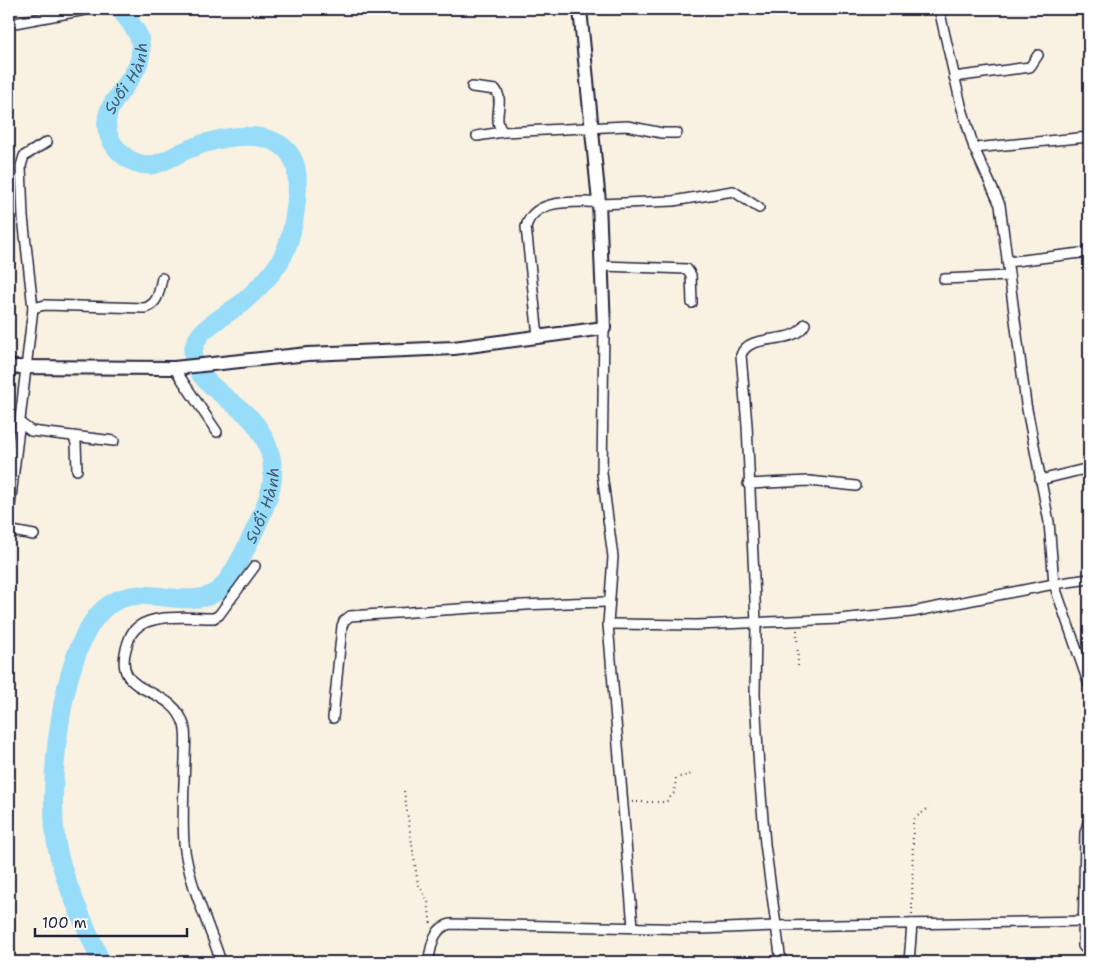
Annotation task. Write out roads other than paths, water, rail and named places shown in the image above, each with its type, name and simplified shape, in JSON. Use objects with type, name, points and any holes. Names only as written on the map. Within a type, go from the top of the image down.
[{"type":"street","points":[[9,24],[91,9]]},
{"type":"street","points":[[580,9],[593,127],[603,266],[602,473],[613,556],[608,624],[634,927]]},
{"type":"street","points":[[939,9],[954,77],[974,148],[1000,205],[1026,404],[1050,522],[1054,584],[1089,685]]},
{"type":"street","points":[[954,77],[1030,68],[1038,55]]},
{"type":"street","points":[[472,87],[496,90],[499,99],[497,123],[502,132]]},
{"type":"street","points":[[477,136],[502,132],[637,126],[662,133],[677,133]]},
{"type":"street","points":[[974,148],[1089,137]]},
{"type":"street","points":[[9,514],[33,308],[23,217],[21,166],[24,156],[47,142]]},
{"type":"street","points":[[538,336],[526,227],[528,219],[536,210],[552,204],[673,201],[733,192],[759,208]]},
{"type":"street","points":[[1007,262],[1089,252]]},
{"type":"street","points":[[603,266],[687,269],[691,275],[692,302]]},
{"type":"street","points":[[944,279],[1008,276]]},
{"type":"street","points":[[33,308],[45,305],[145,308],[154,304],[157,299],[162,278]]},
{"type":"street","points":[[780,962],[765,844],[759,770],[756,622],[748,484],[747,425],[741,355],[742,350],[753,344],[796,333],[804,324]]},
{"type":"street","points":[[9,367],[174,368],[308,354],[454,348],[604,328]]},
{"type":"street","points":[[174,368],[218,432]]},
{"type":"street","points":[[20,423],[30,431],[114,441]]},
{"type":"street","points":[[73,436],[76,443],[77,470]]},
{"type":"street","points":[[1040,480],[1089,468]]},
{"type":"street","points":[[748,484],[808,481],[856,486]]},
{"type":"street","points":[[9,526],[12,531],[34,535]]},
{"type":"street","points":[[221,962],[194,882],[184,844],[185,726],[170,703],[162,696],[132,683],[128,678],[124,660],[130,635],[148,621],[166,618],[214,618],[219,615],[255,566]]},
{"type":"street","points":[[608,624],[688,625],[912,612],[1054,584],[1089,580]]},
{"type":"street","points":[[333,718],[342,626],[346,618],[531,603],[610,602]]},
{"type":"street","points":[[1089,819],[1085,833],[1086,921],[1083,946],[1089,952]]},
{"type":"street","points":[[9,918],[10,962]]},
{"type":"street","points":[[428,962],[435,933],[443,926],[450,924],[702,929],[1086,921]]},
{"type":"street","points":[[909,962],[912,924]]},
{"type":"waterway","name":"Suối Hành","points":[[101,962],[65,877],[57,847],[54,822],[56,754],[61,716],[69,679],[80,646],[94,620],[112,603],[123,598],[144,595],[188,599],[212,594],[221,588],[229,578],[252,536],[270,492],[273,473],[271,456],[261,432],[251,419],[219,393],[199,372],[194,361],[194,348],[200,335],[214,322],[249,297],[267,278],[283,256],[292,231],[297,187],[296,168],[289,153],[279,144],[265,138],[250,136],[217,140],[202,144],[151,165],[132,161],[116,148],[109,136],[107,123],[109,111],[138,65],[141,52],[139,37],[120,9]]}]
